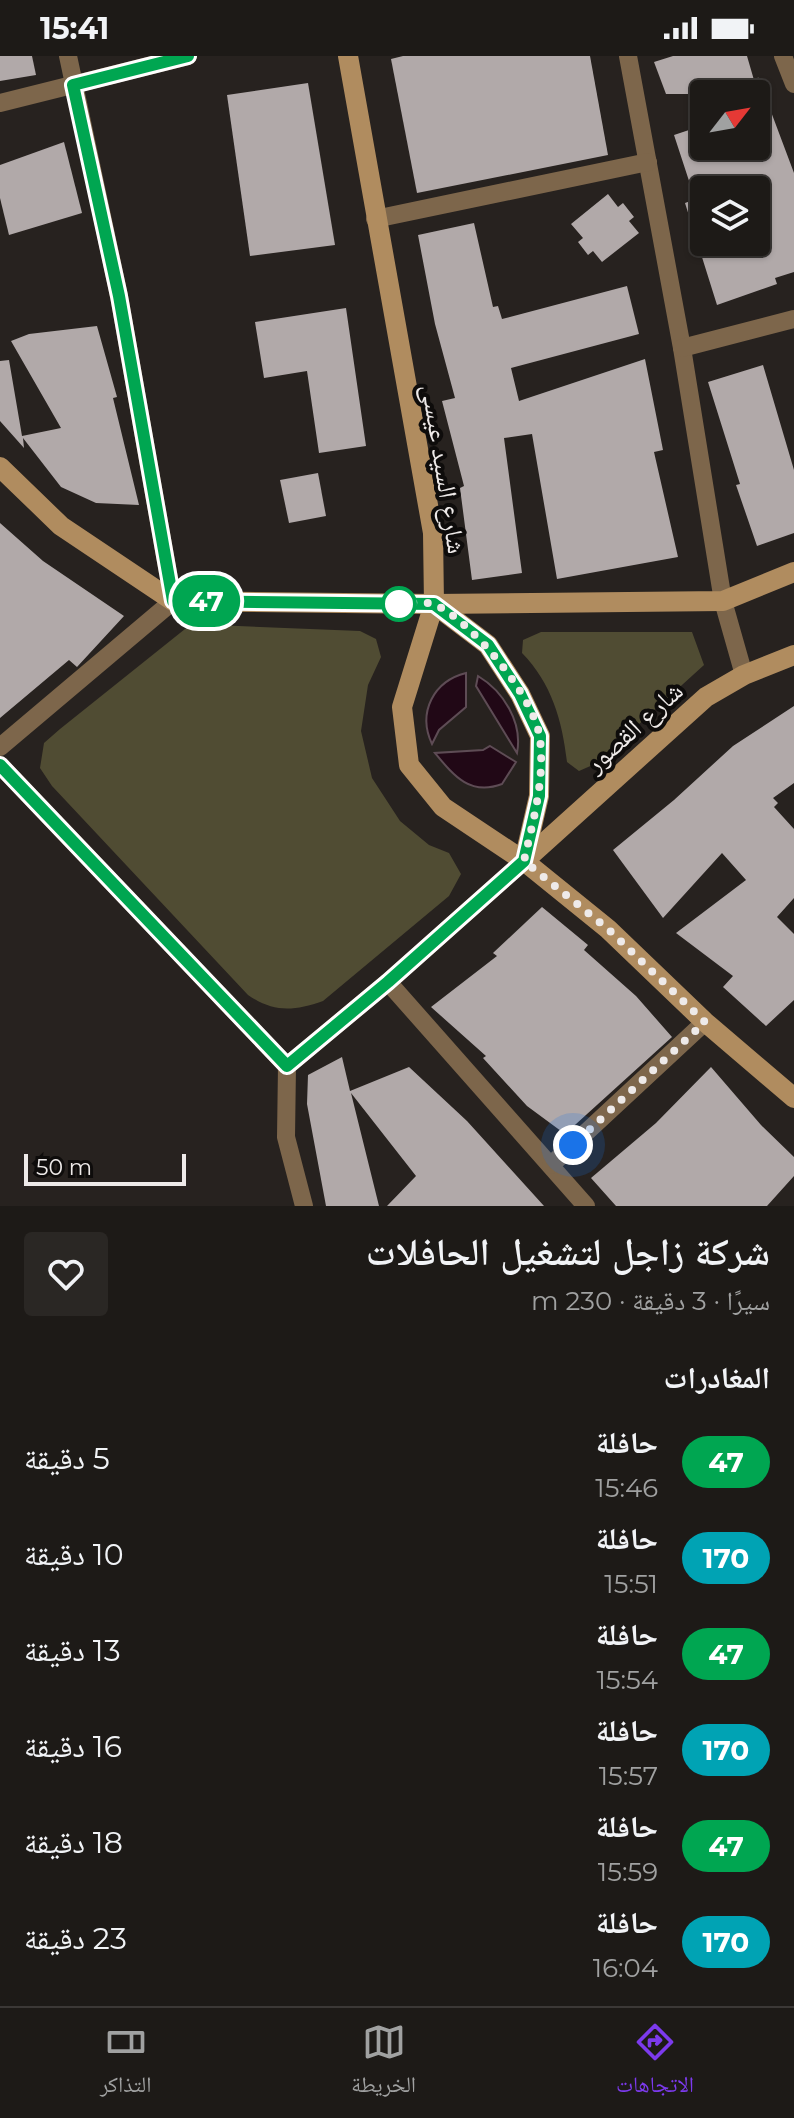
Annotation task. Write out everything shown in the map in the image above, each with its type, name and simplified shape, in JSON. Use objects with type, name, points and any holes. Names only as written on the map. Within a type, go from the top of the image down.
[{"type":"street","points":[[68,56],[119,296],[173,601]]},
{"type":"street","points":[[0,103],[188,56]]},
{"type":"street","name":"شارع السيد عيسى","points":[[348,56],[433,533],[434,604],[402,707],[409,765],[443,807],[524,861],[608,929],[705,1022],[794,1098]]},
{"type":"street","points":[[783,56],[794,84]]},
{"type":"street","points":[[633,58],[723,601],[744,675]]},
{"type":"street","points":[[375,219],[648,162]]},
{"type":"street","points":[[682,348],[794,319]]},
{"type":"street","points":[[0,467],[61,526],[173,601],[434,604],[723,601],[794,572]]},
{"type":"street","points":[[0,747],[173,601]]},
{"type":"street","points":[[287,1066],[388,982],[524,861],[539,796],[540,736],[520,694],[488,645],[434,604]]},
{"type":"street","name":"شارع القصور","points":[[524,861],[706,697],[744,675],[794,655]]},
{"type":"street","points":[[0,765],[287,1066],[286,1137],[304,1206]]},
{"type":"street","points":[[388,982],[586,1206]]},
{"type":"street","points":[[551,1165],[705,1022]]},
{"type":"shaded area","points":[[214,625],[360,631],[376,639],[381,657],[368,685],[361,731],[372,778],[400,821],[429,845],[449,853],[461,874],[449,896],[323,1001],[303,1007],[276,1007],[248,995],[52,786],[40,768],[44,743],[60,729],[185,629]]},
{"type":"shaded area","points":[[541,632],[692,632],[704,665],[595,764],[579,771],[567,762],[562,732],[548,690],[522,653],[523,640]]},
{"type":"shaded area","points":[[466,673],[466,707],[439,730],[432,744],[426,721],[431,700],[445,683]]},
{"type":"shaded area","points":[[478,676],[495,690],[509,708],[517,730],[517,753],[476,686]]},
{"type":"shaded area","points":[[490,746],[516,762],[502,784],[491,787],[472,786],[464,782],[435,753],[483,750]]},
{"type":"building","points":[[0,56],[32,56],[36,75],[0,81]]},
{"type":"building","points":[[403,56],[590,56],[608,155],[417,193],[391,59]]},
{"type":"building","points":[[673,56],[747,56],[754,80],[690,80],[690,94],[666,94],[654,62]]},
{"type":"building","points":[[308,83],[335,245],[250,256],[227,95]]},
{"type":"building","points":[[770,109],[794,173],[794,272],[775,278],[777,284],[717,305],[702,256],[770,256],[770,176],[690,176],[690,184],[674,135],[690,130],[690,160],[770,160]]},
{"type":"building","points":[[64,142],[82,213],[9,235],[0,198],[0,165]]},
{"type":"building","points":[[608,194],[618,207],[623,203],[634,217],[629,221],[639,233],[602,262],[593,251],[588,255],[578,242],[583,238],[571,224]]},
{"type":"building","points":[[690,201],[690,219],[685,203]]},
{"type":"building","points":[[474,223],[493,307],[498,306],[502,319],[627,286],[639,334],[511,368],[519,401],[645,359],[663,450],[654,452],[678,557],[557,579],[532,434],[504,438],[522,573],[472,580],[460,488],[464,486],[442,401],[455,398],[435,324],[418,235]]},
{"type":"building","points":[[346,308],[366,446],[319,453],[307,371],[264,378],[255,322]]},
{"type":"building","points":[[97,326],[117,397],[113,398],[139,505],[96,503],[61,487],[23,438],[24,448],[0,421],[0,361],[9,360],[22,436],[61,428],[11,341],[29,334]]},
{"type":"building","points":[[763,365],[794,470],[794,533],[757,546],[736,485],[740,484],[708,382]]},
{"type":"building","points":[[318,473],[326,516],[289,523],[280,480]]},
{"type":"building","points":[[0,523],[43,561],[124,616],[77,667],[69,660],[0,718]]},
{"type":"building","points":[[794,706],[794,783],[773,798],[778,803],[774,807],[794,829],[794,898],[777,917],[794,934],[794,1000],[766,1026],[723,987],[733,976],[676,933],[746,880],[722,853],[663,918],[613,850],[733,746]]},
{"type":"building","points":[[542,907],[588,945],[584,950],[636,996],[672,1037],[565,1134],[527,1106],[483,1058],[486,1056],[431,1007],[497,956],[493,953]]},
{"type":"building","points":[[342,1057],[350,1091],[409,1067],[467,1121],[544,1206],[387,1206],[416,1176],[351,1093],[379,1206],[326,1206],[307,1104],[308,1075]]},
{"type":"building","points":[[711,1067],[761,1125],[794,1157],[794,1176],[767,1206],[616,1206],[591,1178],[656,1123]]},
{"type":"bus line","name":"47","points":[[0,765],[287,1066],[388,982],[524,861],[539,796],[540,736],[520,694],[488,645],[434,604],[173,601],[119,296],[73,85],[188,56]]},
{"type":"route","points":[[399,604],[434,604],[488,645],[520,694],[540,736],[539,796],[524,861],[608,929],[705,1022],[573,1145]]}]
